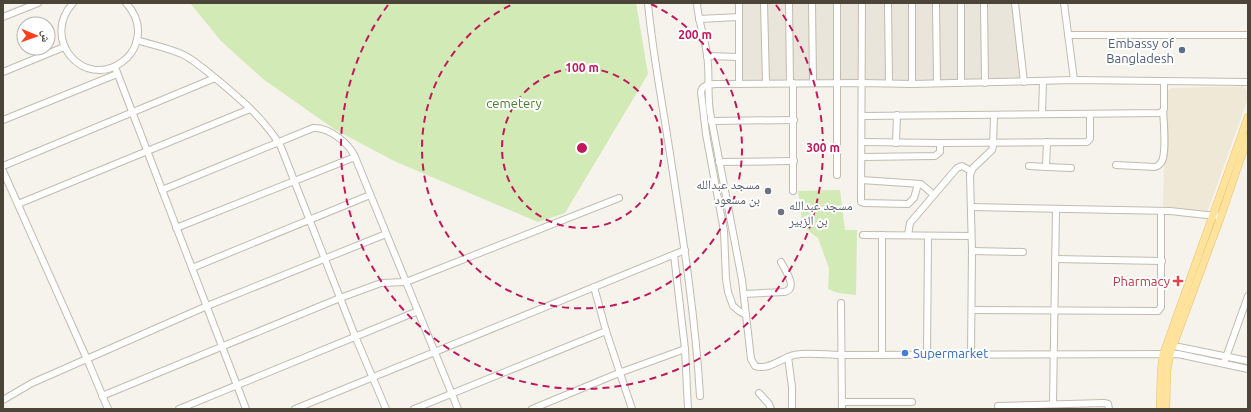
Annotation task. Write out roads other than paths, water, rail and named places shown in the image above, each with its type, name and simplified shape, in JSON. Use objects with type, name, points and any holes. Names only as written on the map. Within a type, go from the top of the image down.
[{"type":"main road","points":[[1160,409],[1160,372],[1248,117]]},
{"type":"main road","points":[[1166,409],[1167,355],[1174,346],[1248,137]]},
{"type":"street","points":[[3,17],[38,3]]},
{"type":"street","points":[[72,3],[64,14],[62,21],[61,34],[64,47],[73,59],[85,67],[100,70],[114,67],[129,56],[137,40],[138,34],[134,13],[126,3]]},
{"type":"street","points":[[648,3],[654,55],[685,250],[695,330],[700,396]]},
{"type":"street","points":[[697,3],[707,56],[707,85],[711,121],[741,270],[751,359],[753,364],[758,367],[763,367],[788,357],[803,354],[841,356],[1054,354],[1182,355],[1248,362]]},
{"type":"street","points":[[738,3],[739,84]]},
{"type":"street","points":[[764,3],[766,84]]},
{"type":"street","points":[[789,3],[794,120],[793,191]]},
{"type":"street","points":[[812,3],[813,83]]},
{"type":"street","points":[[837,3],[837,175]]},
{"type":"street","points":[[862,3],[861,201],[864,204],[908,204],[914,198],[918,184]]},
{"type":"street","points":[[888,3],[889,83]]},
{"type":"street","points":[[912,3],[912,84]]},
{"type":"street","points":[[936,3],[937,83]]},
{"type":"street","points":[[961,3],[962,83]]},
{"type":"street","points":[[984,3],[985,83]]},
{"type":"street","points":[[1015,3],[1024,82]]},
{"type":"street","points":[[1064,3],[1074,80]]},
{"type":"street","points":[[699,19],[739,17]]},
{"type":"street","points":[[1068,35],[1248,35]]},
{"type":"street","points":[[137,40],[185,56],[233,93],[250,109],[278,142],[355,336],[386,409]]},
{"type":"street","points":[[3,72],[64,47]]},
{"type":"street","points":[[707,56],[739,57]]},
{"type":"street","points":[[114,67],[246,409]]},
{"type":"street","points":[[3,120],[117,74]]},
{"type":"street","points":[[3,166],[215,78]]},
{"type":"street","points":[[746,314],[733,306],[727,286],[724,231],[706,134],[701,92],[707,85],[792,83],[912,84],[1074,80],[1248,82]]},
{"type":"street","points":[[1042,114],[1043,81]]},
{"type":"street","points":[[1116,165],[1155,167],[1160,165],[1163,158],[1164,82]]},
{"type":"street","points":[[18,204],[250,109]]},
{"type":"street","points":[[862,116],[1157,114],[1163,112]]},
{"type":"street","points":[[862,142],[1089,142],[1090,114]]},
{"type":"street","points":[[896,115],[896,143]]},
{"type":"street","points":[[971,355],[972,251],[969,180],[971,171],[992,150],[994,142],[994,115]]},
{"type":"street","points":[[711,121],[794,120]]},
{"type":"street","points":[[162,190],[310,129],[320,128],[326,130],[346,143],[353,152],[458,409]]},
{"type":"street","points":[[1046,167],[1048,142]]},
{"type":"street","points":[[862,157],[935,156],[940,152],[940,143]]},
{"type":"street","points":[[176,228],[355,157]]},
{"type":"street","points":[[719,162],[794,161]]},
{"type":"street","points":[[908,236],[910,223],[959,166],[964,166],[971,171]]},
{"type":"street","points":[[1029,166],[1071,168]]},
{"type":"street","points":[[3,171],[87,358],[108,409]]},
{"type":"street","points":[[861,180],[918,184],[925,186],[934,195]]},
{"type":"street","points":[[192,268],[370,195]]},
{"type":"street","points":[[102,396],[381,282],[406,282],[619,198]]},
{"type":"street","points":[[971,207],[1161,211],[1213,217],[1221,216]]},
{"type":"street","points":[[1053,404],[1056,209]]},
{"type":"street","points":[[972,310],[1158,311],[1161,306],[1161,211]]},
{"type":"street","points":[[3,400],[32,383],[87,358],[207,306],[386,234]]},
{"type":"street","points":[[863,235],[971,236]]},
{"type":"street","points":[[882,235],[882,355]]},
{"type":"street","points":[[927,355],[928,236]]},
{"type":"street","points":[[295,409],[685,250]]},
{"type":"street","points":[[972,251],[1023,252]]},
{"type":"street","points":[[674,255],[684,334],[688,409]]},
{"type":"street","points":[[1055,259],[1162,261]]},
{"type":"street","points":[[744,294],[788,291],[791,287],[791,283],[781,262]]},
{"type":"street","points":[[594,287],[619,373],[632,409]]},
{"type":"street","points":[[1225,360],[1248,296]]},
{"type":"street","points":[[841,303],[842,406],[912,402]]},
{"type":"street","points":[[179,409],[418,311]]},
{"type":"street","points":[[684,334],[695,330]]},
{"type":"street","points":[[414,409],[606,331]]},
{"type":"street","points":[[1174,346],[1225,360],[1248,369]]},
{"type":"street","points":[[532,409],[619,373],[685,349]]},
{"type":"street","points":[[788,357],[792,387],[792,409]]},
{"type":"street","points":[[759,393],[769,404],[771,409]]},
{"type":"street","points":[[998,406],[1104,403],[1108,404],[1109,409]]},
{"type":"place","name":"Embassy of Bangladesh","points":[[1182,50]]},
{"type":"place","name":"مسجد عبدالله بن مسعود","points":[[768,191]]},
{"type":"place","name":"مسجد عبدالله بن الزبير","points":[[781,212]]},
{"type":"place","name":"Pharmacy","points":[[1178,281]]},
{"type":"place","name":"Supermarket","points":[[905,353]]},
{"type":"park label","name":"cemetery","points":[[514,103]]}]
